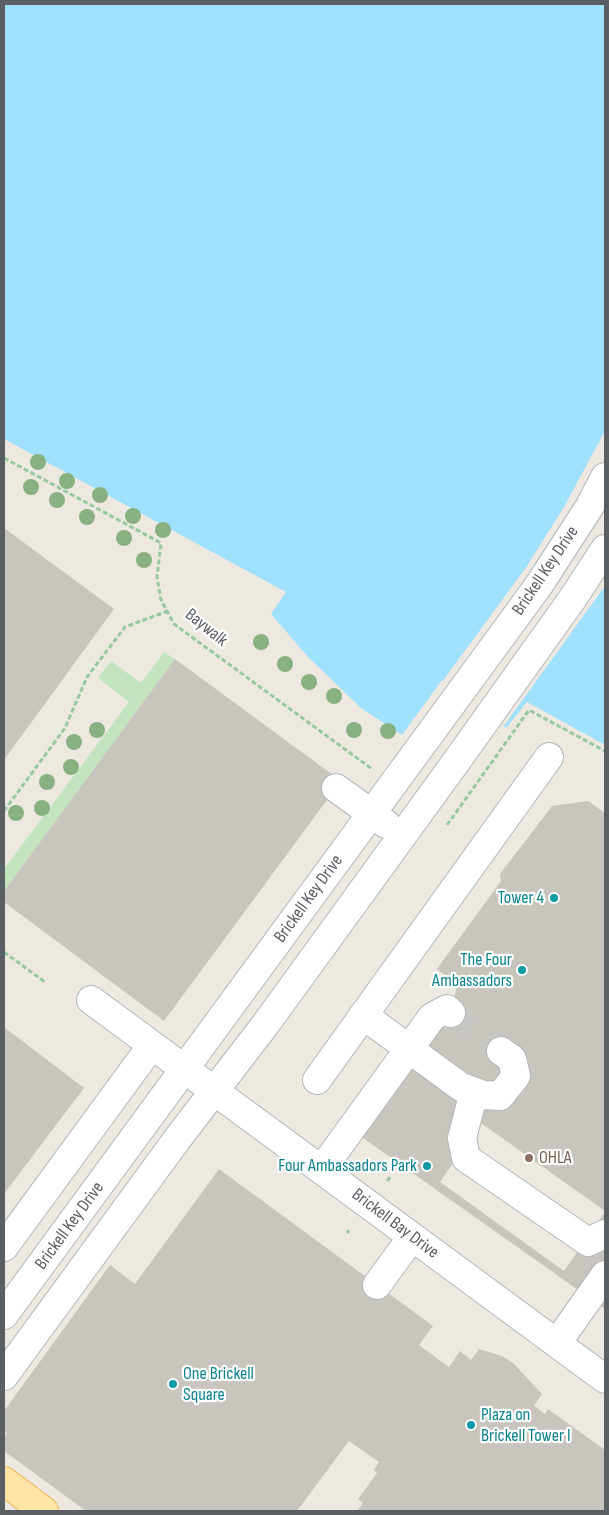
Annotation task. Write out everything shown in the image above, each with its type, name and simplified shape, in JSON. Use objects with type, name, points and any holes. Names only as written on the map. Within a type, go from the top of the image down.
[{"type":"main road","points":[[4,1481],[44,1511]]},
{"type":"street","name":"Brickell Key Drive","points":[[4,1315],[539,585],[590,506],[605,477]]},
{"type":"street","name":"Brickell Key Drive","points":[[4,1376],[402,836],[573,598],[605,548]]},
{"type":"street","points":[[317,1080],[549,757]]},
{"type":"street","points":[[336,788],[402,836]]},
{"type":"street","name":"Brickell Bay Drive","points":[[92,1000],[605,1379]]},
{"type":"street","points":[[322,1169],[432,1017],[447,1010],[451,1013]]},
{"type":"street","points":[[364,1016],[461,1087],[474,1092],[500,1096],[516,1076],[512,1059],[501,1051]]},
{"type":"street","points":[[4,1247],[152,1045]]},
{"type":"street","points":[[474,1092],[462,1138],[466,1158],[588,1242],[605,1234]]},
{"type":"street","points":[[377,1285],[412,1237]]},
{"type":"street","points":[[557,1343],[605,1275]]},
{"type":"path","name":"Baywalk","points":[[4,458],[161,544],[157,577],[162,600],[174,624],[379,774]]},
{"type":"path","points":[[4,811],[65,728],[87,677],[125,627],[168,611]]},
{"type":"path","points":[[447,825],[530,710],[605,751]]},
{"type":"path","points":[[4,952],[45,982]]},
{"type":"path","points":[[387,1181],[391,1176]]},
{"type":"green space","points":[[164,652],[175,659],[4,891],[4,869],[129,702],[98,678],[111,661],[141,683]]},
{"type":"water","points":[[4,4],[605,4],[605,745],[527,702],[506,728],[442,680],[402,735],[361,708],[308,657],[271,614],[286,592],[4,439]]},
{"type":"pier","points":[[605,431],[605,586],[503,727],[442,682],[527,566],[564,507]]},
{"type":"building","points":[[4,528],[114,609],[4,760]]},
{"type":"building","points":[[175,659],[341,781],[164,1021],[4,902],[4,891]]},
{"type":"building","points":[[588,801],[605,813],[605,1211],[481,1123],[440,1182],[564,1271],[605,1212],[605,1309],[339,1121],[432,1017],[447,1029],[457,985],[437,969],[501,881],[500,874],[552,806]]},
{"type":"building","points":[[4,1027],[84,1088],[4,1194]]},
{"type":"building","points":[[219,1169],[433,1326],[419,1345],[449,1367],[460,1351],[471,1360],[479,1349],[502,1356],[513,1363],[542,1394],[534,1406],[545,1414],[548,1409],[605,1450],[605,1511],[357,1511],[363,1503],[358,1499],[377,1473],[374,1470],[379,1462],[349,1441],[297,1511],[86,1511],[4,1451],[4,1438],[7,1433],[4,1430],[4,1411],[110,1265],[135,1284]]},
{"type":"tunnel","points":[[451,1013],[501,1051]]},
{"type":"place","name":"Tower 4","points":[[554,898]]},
{"type":"place","name":"The Four Ambassadors","points":[[522,970]]},
{"type":"place","name":"OHLA","points":[[529,1158]]},
{"type":"place","name":"Four Ambassadors Park","points":[[427,1166]]},
{"type":"place","name":"One Brickell Square","points":[[173,1384]]},
{"type":"place","name":"Plaza on Brickell Tower I","points":[[471,1425]]}]
